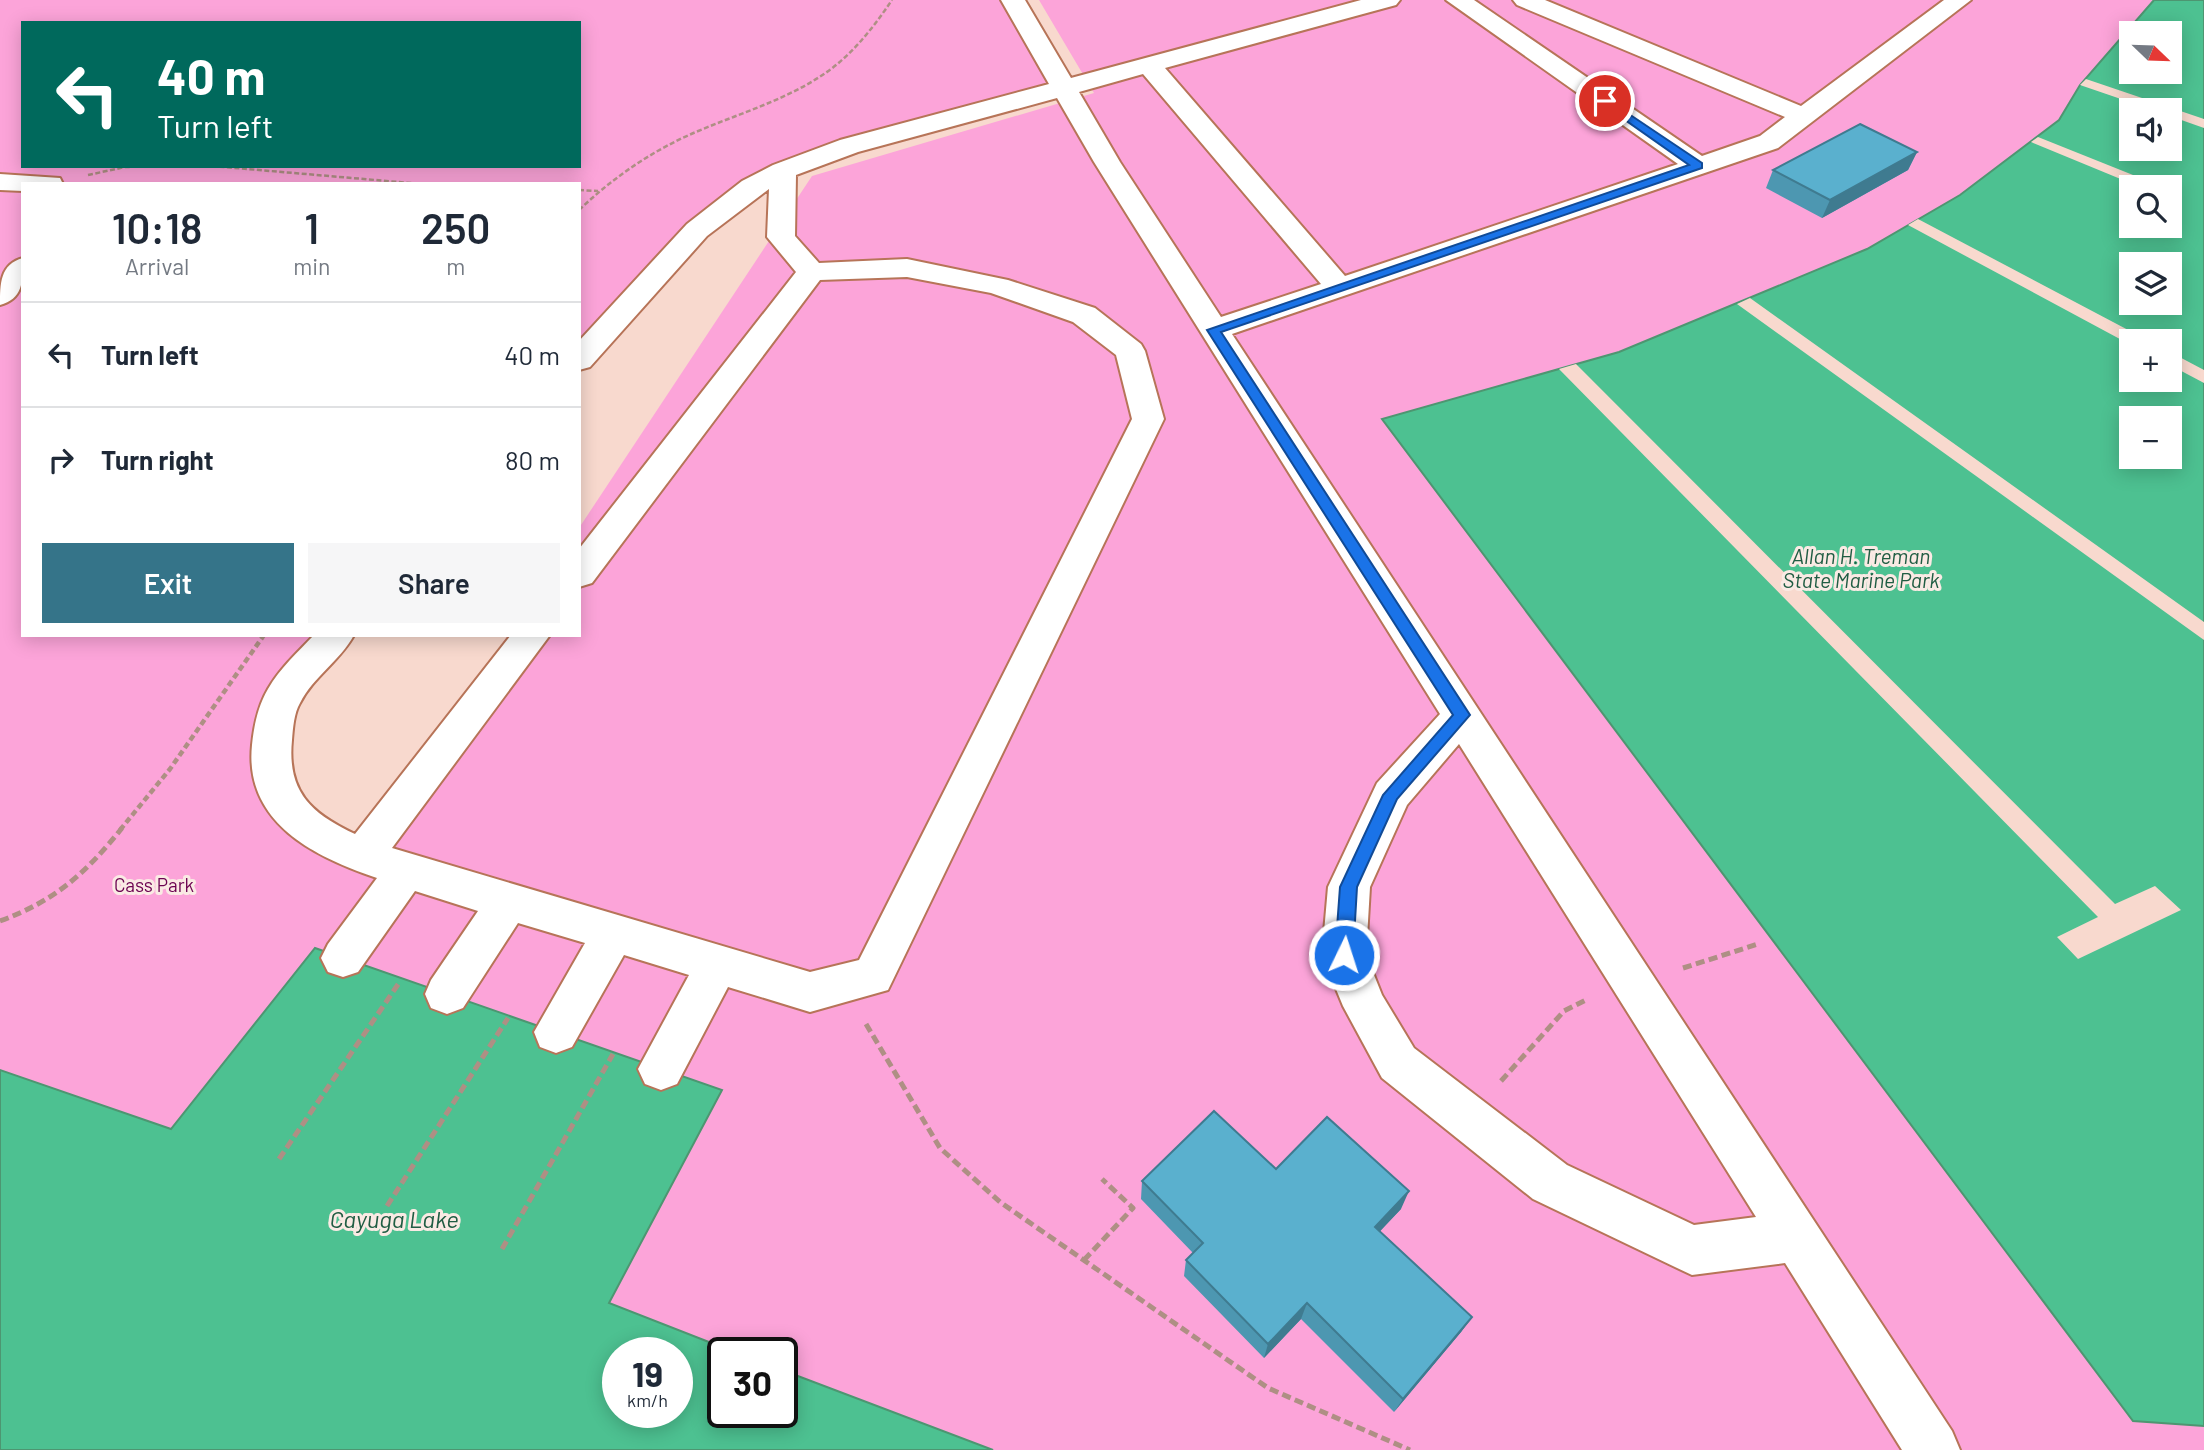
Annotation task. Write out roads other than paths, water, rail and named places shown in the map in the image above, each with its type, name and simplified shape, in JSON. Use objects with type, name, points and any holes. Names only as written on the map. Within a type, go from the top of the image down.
[{"type":"street","points":[[1013,0],[1063,88],[1214,330],[1933,1450]]},
{"type":"street","points":[[581,358],[697,230],[752,187],[783,171],[849,146],[1388,0]]},
{"type":"street","points":[[1458,0],[1698,165]]},
{"type":"street","points":[[1525,0],[1804,116]]},
{"type":"street","points":[[1214,330],[1769,142],[1959,0]]},
{"type":"street","points":[[1149,65],[1339,287]]},
{"type":"street","points":[[783,171],[781,237],[811,272]]},
{"type":"street","points":[[0,182],[21,182]]},
{"type":"street","points":[[333,637],[282,698],[267,757],[275,787],[291,813],[314,832],[362,856],[406,871],[810,992],[873,976],[1148,419],[1130,351],[1084,315],[998,286],[907,268],[811,272]]},
{"type":"street","points":[[0,296],[21,270]]},
{"type":"street","points":[[581,571],[811,272]]},
{"type":"street","points":[[362,856],[530,637]]},
{"type":"street","points":[[1462,715],[1391,795],[1349,887],[1344,955],[1364,1006],[1398,1063],[1550,1182],[1692,1250],[1797,1237]]},
{"type":"street","points":[[343,958],[406,871]]},
{"type":"street","points":[[447,994],[508,902]]},
{"type":"street","points":[[556,1032],[613,934]]},
{"type":"street","points":[[661,1069],[718,964]]},
{"type":"water","name":"Allan H. Treman State Marine Park","points":[[2154,0],[2204,0],[2204,1426],[2133,1421],[1382,419],[1619,352],[1867,249],[1960,195],[2059,120],[2080,85],[2119,40],[2119,84],[2182,84],[2182,21],[2136,21]]},
{"type":"water","name":"Cayuga Lake","points":[[315,948],[722,1090],[609,1303],[707,1341],[707,1428],[798,1428],[798,1376],[993,1450],[0,1450],[0,1070],[171,1129]]},
{"type":"park label","name":"Cass Park","points":[[154,885]]}]
